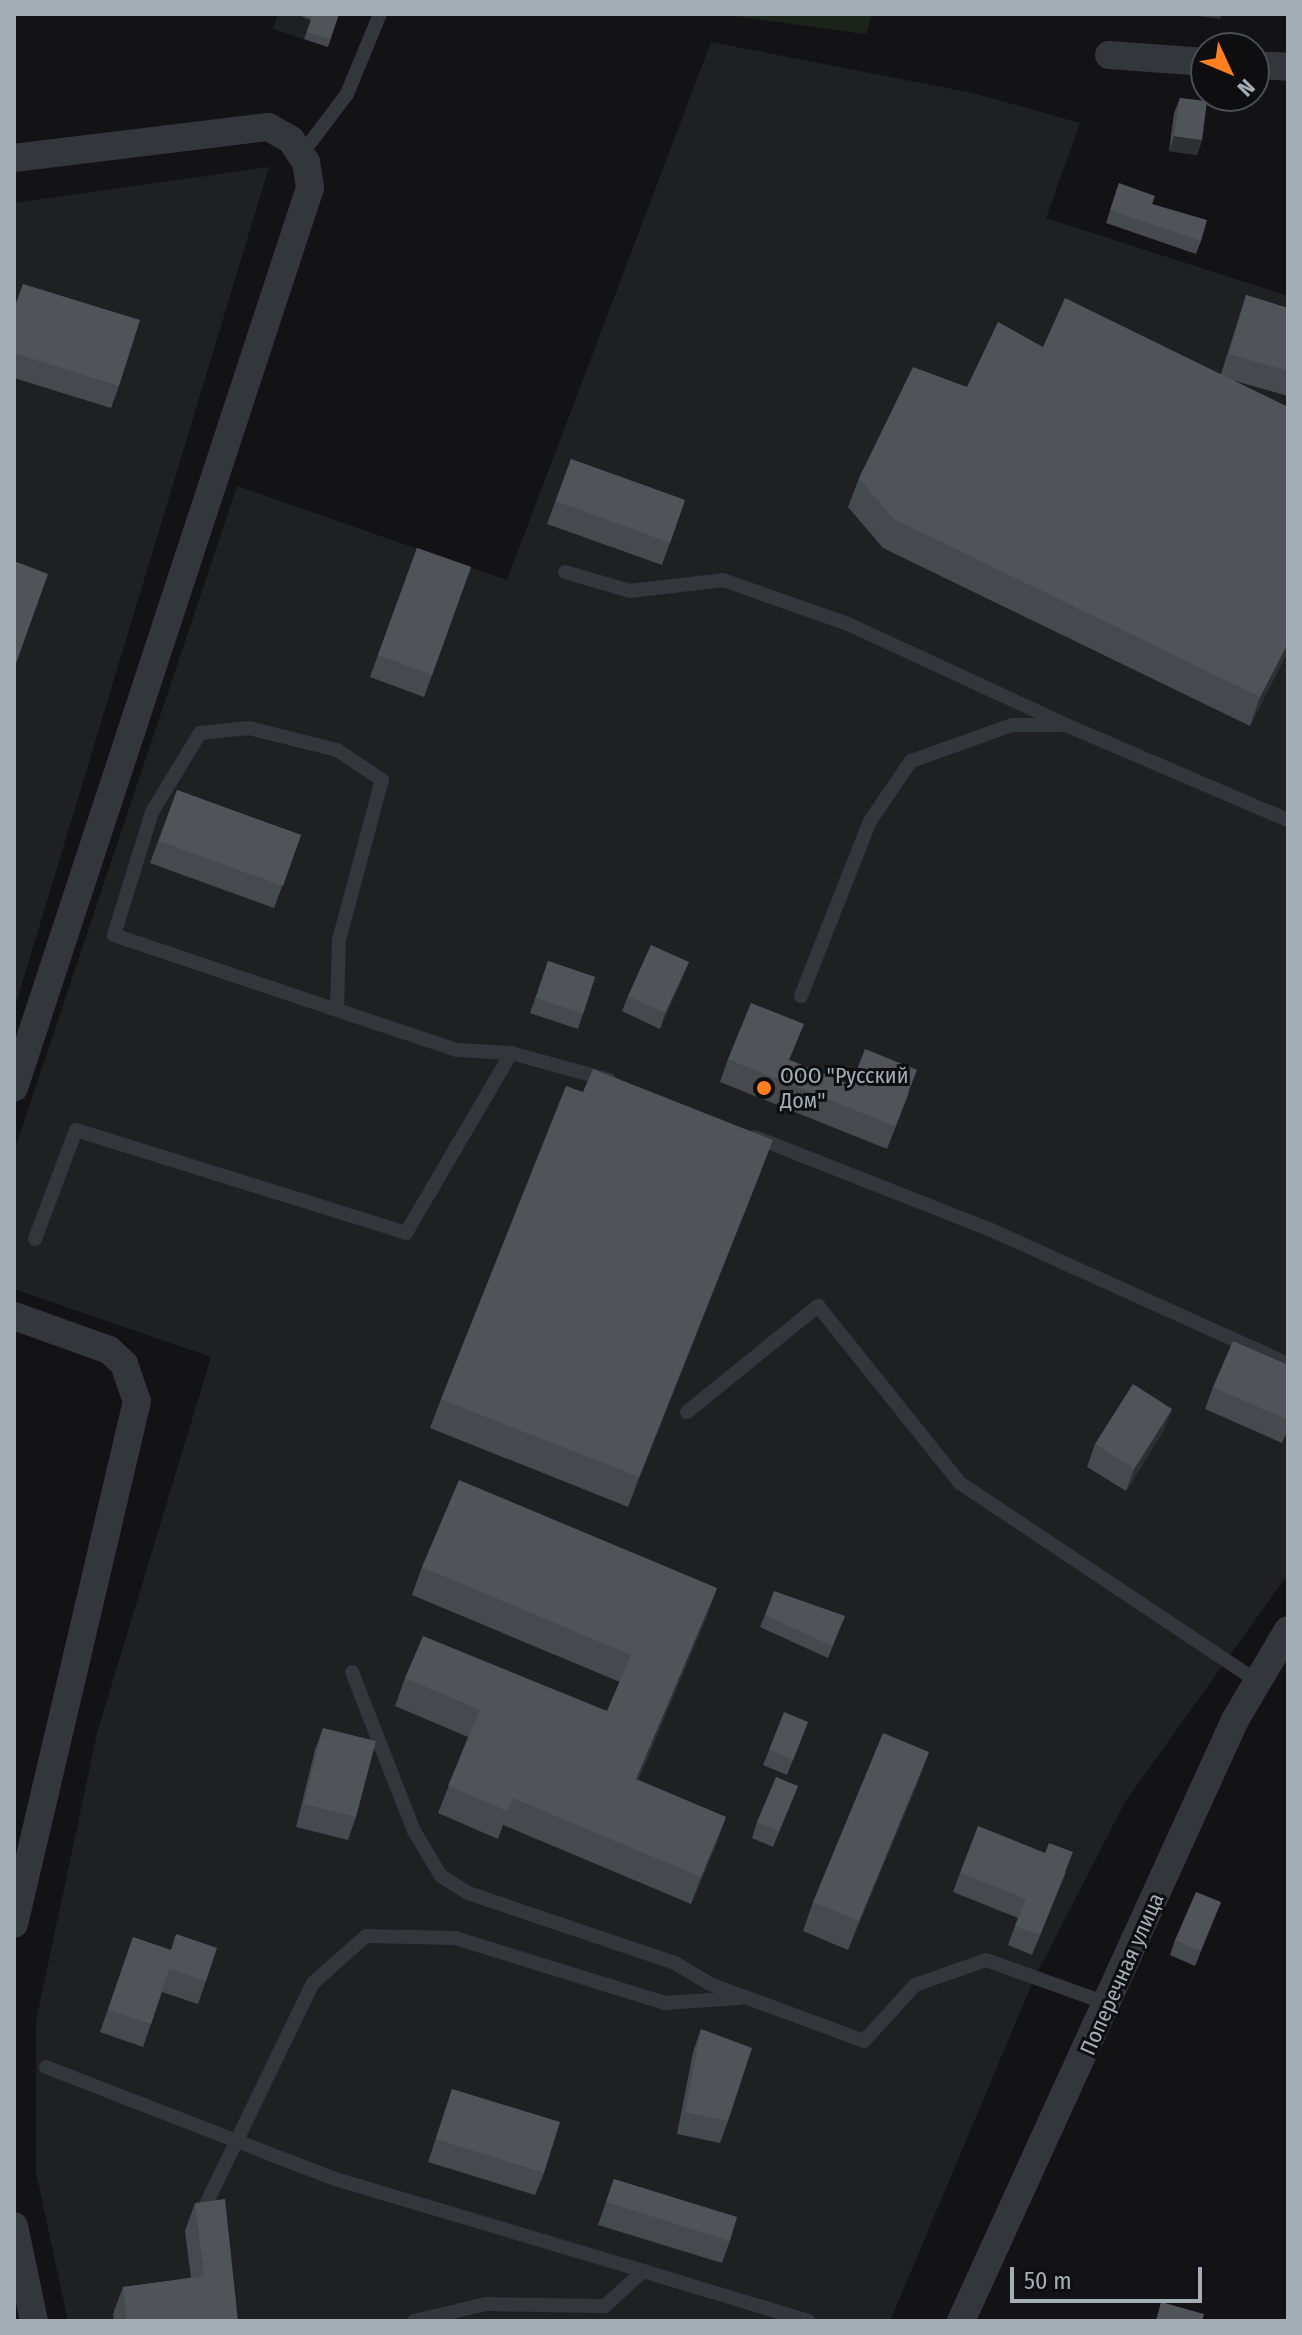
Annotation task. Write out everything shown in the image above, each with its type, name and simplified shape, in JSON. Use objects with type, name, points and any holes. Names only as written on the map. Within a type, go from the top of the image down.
[{"type":"street","points":[[1109,55],[1190,61]]},
{"type":"street","points":[[14,158],[241,126],[268,127],[301,155],[310,188],[14,1088]]},
{"type":"street","points":[[14,1316],[109,1350],[124,1364],[137,1401],[14,1924]]},
{"type":"street","name":"Поперечная улица","points":[[961,2321],[1258,1682],[1288,1630]]},
{"type":"street","points":[[14,2226],[34,2321]]},
{"type":"lane","points":[[301,155],[347,94],[380,14]]},
{"type":"lane","points":[[565,572],[630,591],[723,580],[848,624],[1066,725],[1288,820]]},
{"type":"lane","points":[[801,996],[870,821],[911,761],[1012,725],[1066,725]]},
{"type":"lane","points":[[337,1010],[339,940],[382,780],[337,750],[249,728],[200,733],[152,812],[114,935],[337,1010],[457,1050],[511,1053],[629,1087]]},
{"type":"lane","points":[[35,1239],[76,1130],[406,1233],[511,1053]]},
{"type":"lane","points":[[744,1133],[989,1229],[1288,1364]]},
{"type":"lane","points":[[687,1412],[818,1306],[960,1483],[1258,1682]]},
{"type":"lane","points":[[352,1672],[414,1831],[441,1876],[468,1893],[675,1963],[748,1998],[864,2041],[915,1985],[986,1960],[1109,2005]]},
{"type":"lane","points":[[207,2202],[313,1983],[366,1936],[455,1938],[665,2003],[748,1998]]},
{"type":"lane","points":[[46,2067],[236,2142],[809,2321]]},
{"type":"lane","points":[[414,2321],[486,2304],[605,2306],[643,2271]]},
{"type":"shaded area","points":[[278,14],[338,14],[328,47],[273,29]]},
{"type":"shaded area","points":[[717,14],[872,14],[866,34]]},
{"type":"shaded area","points":[[711,42],[973,93],[1080,123],[1046,218],[1288,296],[1288,1574],[1125,1802],[1034,1979],[890,2321],[68,2321],[36,2173],[36,2021],[97,1733],[211,1357],[14,1289],[14,1152],[237,486],[507,580]]},
{"type":"shaded area","points":[[269,167],[14,1010],[14,203]]},
{"type":"building","points":[[313,14],[339,14],[330,39],[307,32]]},
{"type":"building","points":[[1180,98],[1190,99],[1190,112],[1206,112],[1202,140],[1174,136]]},
{"type":"building","points":[[1119,183],[1155,196],[1152,204],[1207,220],[1201,241],[1110,210]]},
{"type":"building","points":[[23,284],[140,320],[119,386],[14,353],[14,312]]},
{"type":"building","points":[[1246,295],[1288,308],[1288,371],[1229,354]]},
{"type":"building","points":[[1065,298],[1288,407],[1288,643],[1260,697],[894,519],[859,478],[913,367],[967,387],[998,322],[1043,347]]},
{"type":"building","points":[[571,459],[685,500],[670,543],[556,501]]},
{"type":"building","points":[[417,548],[471,567],[432,675],[378,655]]},
{"type":"building","points":[[14,561],[48,574],[14,669]]},
{"type":"building","points":[[177,790],[301,835],[283,886],[159,841]]},
{"type":"building","points":[[651,945],[689,962],[665,1013],[628,996]]},
{"type":"building","points":[[548,961],[595,977],[583,1014],[536,998]]},
{"type":"building","points":[[751,1003],[804,1024],[789,1060],[851,1085],[865,1049],[917,1070],[895,1126],[728,1059]]},
{"type":"building","points":[[593,1069],[773,1140],[639,1477],[441,1399],[566,1086],[583,1092]]},
{"type":"building","points":[[1233,1341],[1288,1365],[1288,1420],[1213,1387]]},
{"type":"building","points":[[1133,1384],[1172,1409],[1134,1469],[1095,1444]]},
{"type":"building","points":[[459,1480],[717,1588],[636,1779],[726,1817],[701,1877],[513,1798],[508,1811],[448,1786],[480,1710],[405,1678],[423,1636],[607,1711],[631,1655],[422,1567]]},
{"type":"building","points":[[774,1591],[845,1616],[832,1646],[765,1615]]},
{"type":"building","points":[[784,1712],[808,1722],[793,1760],[769,1750]]},
{"type":"building","points":[[323,1728],[376,1741],[356,1817],[304,1804]]},
{"type":"building","points":[[883,1733],[929,1752],[859,1921],[813,1902]]},
{"type":"building","points":[[776,1777],[798,1786],[779,1831],[757,1822]]},
{"type":"building","points":[[978,1826],[1045,1853],[1049,1843],[1073,1852],[1040,1935],[1015,1926],[1026,1899],[960,1873]]},
{"type":"building","points":[[1196,1892],[1221,1902],[1200,1951],[1175,1940]]},
{"type":"building","points":[[176,1934],[217,1948],[206,1981],[169,1969],[151,2024],[108,2010],[133,1937],[171,1950]]},
{"type":"building","points":[[701,2029],[752,2048],[728,2121],[685,2112]]},
{"type":"building","points":[[452,2089],[560,2122],[544,2173],[436,2139]]},
{"type":"building","points":[[614,2179],[737,2217],[730,2241],[606,2202]]},
{"type":"building","points":[[225,2199],[238,2321],[127,2321],[123,2287],[204,2276],[195,2203]]},
{"type":"building","points":[[1161,2302],[1204,2314],[1202,2321],[1156,2321]]},
{"type":"place","name":"ООО \"Русский Дом\"","points":[[764,1088]]}]
